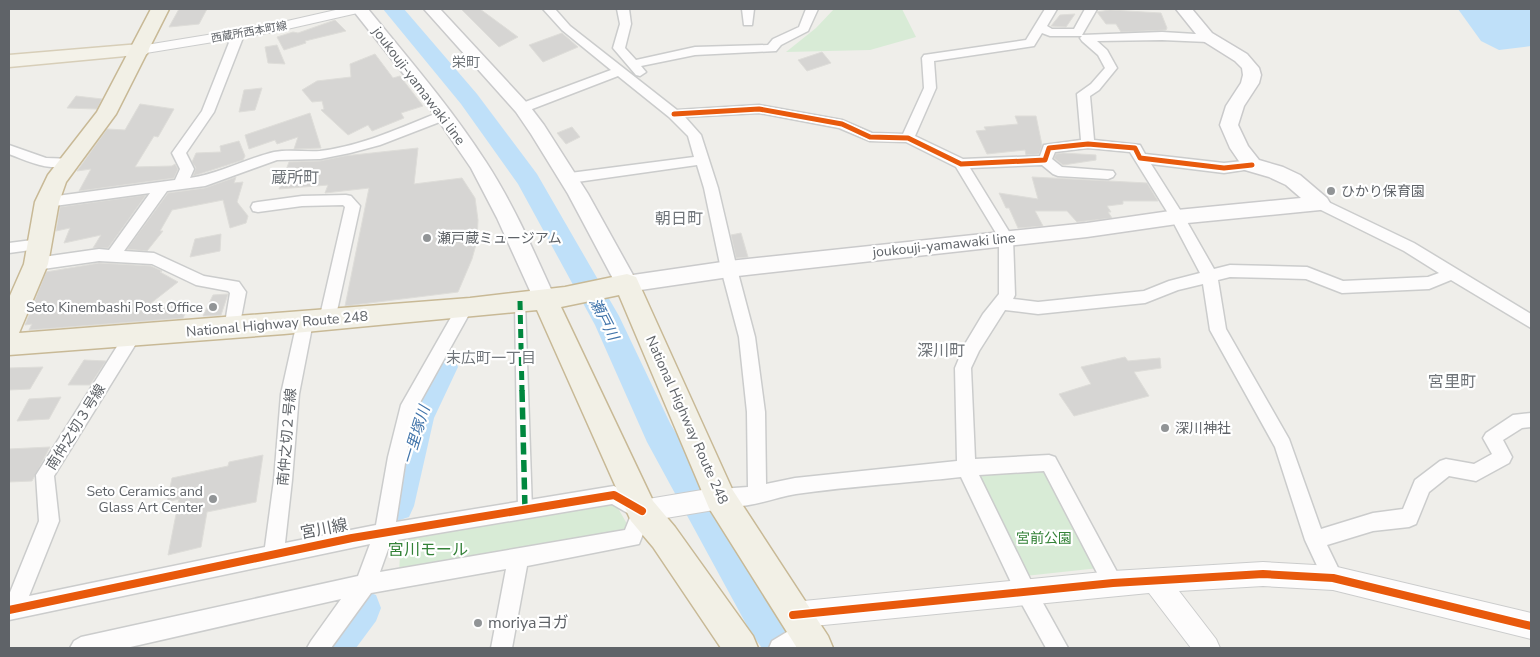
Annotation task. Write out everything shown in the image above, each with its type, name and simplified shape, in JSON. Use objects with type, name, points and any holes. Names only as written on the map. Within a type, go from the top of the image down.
[{"type":"highway","points":[[9,327],[38,254],[47,202],[56,180],[106,114],[160,9]]},
{"type":"highway","name":"National Highway Route 248","points":[[9,344],[134,334],[232,329],[464,309],[542,299],[618,286],[657,357],[692,430],[714,499],[798,636]]},
{"type":"highway","points":[[542,299],[664,537],[741,648]]},
{"type":"main road","name":"joukouji-yamawaki line","points":[[358,9],[444,115],[494,192],[542,299]]},
{"type":"main road","points":[[432,9],[522,108],[570,178],[618,286]]},
{"type":"main road","points":[[1184,9],[1200,31],[1208,38],[1241,57],[1251,68],[1251,82],[1234,108],[1229,124],[1239,148],[1252,165],[1276,172],[1293,180],[1320,203]]},
{"type":"main road","points":[[9,61],[140,50]]},
{"type":"main road","name":"joukouji-yamawaki line","points":[[618,286],[729,269],[1177,217],[1320,203]]},
{"type":"street","name":"西蔵所西本町線","points":[[140,50],[238,35],[358,9]]},
{"type":"street","points":[[549,9],[566,28],[674,114],[694,135],[711,188],[729,269],[747,337],[756,412],[758,495]]},
{"type":"street","points":[[637,9],[623,10],[626,25],[619,48],[635,64],[659,103]]},
{"type":"street","points":[[748,9],[748,23]]},
{"type":"street","points":[[635,64],[670,54],[696,51],[750,51],[772,48],[777,42],[804,29],[812,9]]},
{"type":"street","points":[[908,138],[930,88],[928,58],[1030,43],[1051,9]]},
{"type":"street","points":[[1040,27],[1050,32],[1078,33],[1091,9]]},
{"type":"street","points":[[180,184],[187,169],[179,153],[208,112],[238,35]]},
{"type":"street","points":[[1088,144],[1083,94],[1095,87],[1111,68],[1103,53],[1086,38],[1162,36],[1208,38]]},
{"type":"street","points":[[522,108],[620,71]]},
{"type":"street","points":[[674,114],[759,109],[842,124],[870,137],[908,138],[961,164],[1045,160],[1058,171],[1108,174]]},
{"type":"street","points":[[47,202],[205,181],[257,161],[276,156],[320,155],[350,149],[375,142],[444,115]]},
{"type":"street","points":[[1045,160],[1049,148],[1088,144],[1135,148],[1177,217],[1210,278],[1218,330],[1284,445],[1315,540],[1333,578]]},
{"type":"street","points":[[9,149],[45,163],[69,162]]},
{"type":"street","points":[[1140,158],[1224,168],[1252,165]]},
{"type":"street","points":[[570,178],[702,160]]},
{"type":"street","points":[[961,164],[1006,238],[1007,295],[976,341],[963,368],[966,468],[1026,592],[1057,648]]},
{"type":"street","points":[[113,256],[163,186]]},
{"type":"street","name":"南仲之切２号線","points":[[258,207],[302,201],[346,200],[353,206],[290,394],[283,480],[274,553]]},
{"type":"street","points":[[1320,203],[1409,247],[1531,322]]},
{"type":"street","points":[[9,248],[38,254],[99,255],[154,259],[201,281],[234,286],[238,292],[232,329]]},
{"type":"street","points":[[1000,303],[1038,308],[1145,297],[1175,285],[1210,278],[1230,271],[1307,273],[1342,287],[1430,283],[1454,273]]},
{"type":"street","points":[[525,510],[542,299]]},
{"type":"street","points":[[318,648],[366,584],[384,534],[397,457],[410,405],[464,309]]},
{"type":"street","name":"南仲之切３号線","points":[[11,610],[49,520],[45,475],[134,334]]},
{"type":"street","points":[[1315,540],[1356,526],[1395,518],[1409,518],[1422,486],[1446,467],[1476,473],[1503,457],[1492,438],[1519,420],[1531,420]]},
{"type":"street","points":[[81,648],[366,584],[632,538],[649,510],[714,499],[758,495],[795,486],[966,468],[1049,463],[1113,583]]},
{"type":"street","name":"宮川線","points":[[11,610],[274,553],[614,495],[649,510]]},
{"type":"street","points":[[502,648],[518,558]]},
{"type":"street","points":[[798,636],[1026,592],[1113,583],[1156,582],[1263,574],[1333,578],[1531,626]]},
{"type":"street","points":[[1156,582],[1207,648]]},
{"type":"green space","points":[[834,9],[902,9],[916,37],[870,50],[786,52],[816,28]]},
{"type":"green space","name":"宮前公園","points":[[1045,470],[1099,568],[1025,576],[975,475]]},
{"type":"green space","name":"宮川モール","points":[[615,503],[634,536],[399,574],[401,535]]},
{"type":"water","points":[[1458,9],[1531,9],[1531,46],[1499,50],[1481,41]]},
{"type":"building","points":[[179,9],[207,9],[199,24],[169,27]]},
{"type":"building","points":[[461,9],[480,9],[518,37],[499,47]]},
{"type":"building","points":[[1110,10],[1161,13],[1167,28],[1166,30],[1121,32],[1116,24],[1106,24],[1097,12]]},
{"type":"building","points":[[1075,14],[1066,27],[1051,26],[1060,15]]},
{"type":"building","points":[[335,20],[346,31],[305,41],[306,43],[284,50],[277,37],[293,32],[298,33]]},
{"type":"building","points":[[562,33],[578,47],[543,62],[529,45]]},
{"type":"building","points":[[277,45],[285,64],[268,63],[265,47]]},
{"type":"building","points":[[822,52],[831,63],[807,71],[798,60]]},
{"type":"building","points":[[375,54],[393,78],[400,76],[423,106],[401,113],[404,118],[372,131],[368,125],[348,135],[321,110],[324,109],[322,101],[312,102],[302,90],[317,81],[351,77],[350,64]]},
{"type":"building","points":[[262,88],[255,110],[239,112],[244,90]]},
{"type":"building","points":[[76,96],[102,99],[97,109],[67,108]]},
{"type":"building","points":[[140,104],[174,109],[158,137],[154,136],[135,167],[172,166],[175,164],[178,169],[174,178],[79,191],[91,169],[77,171],[107,129],[125,130]]},
{"type":"building","points":[[310,113],[321,148],[294,149],[298,137],[277,144],[275,140],[249,149],[245,135]]},
{"type":"building","points":[[1015,116],[1036,116],[1042,145],[1039,154],[1026,155],[1025,150],[987,154],[976,131],[986,130],[984,127],[1018,124]]},
{"type":"building","points":[[572,127],[580,137],[566,144],[557,133]]},
{"type":"building","points":[[239,141],[245,156],[243,160],[193,176],[196,168],[192,162],[196,153],[221,152],[220,146]]},
{"type":"building","points":[[418,148],[414,184],[462,178],[475,198],[478,220],[477,241],[472,259],[458,292],[345,306],[369,188],[325,193],[328,185],[279,189],[289,162],[320,161],[344,156]]},
{"type":"building","points":[[1056,154],[1096,155],[1096,160],[1063,165],[1054,158]]},
{"type":"building","points":[[236,177],[234,183],[243,182],[237,202],[248,216],[246,223],[230,228],[223,200],[172,210],[160,231],[163,231],[147,251],[127,249],[168,193],[205,188]]},
{"type":"building","points":[[1032,177],[1147,183],[1158,201],[1123,201],[1123,204],[1107,206],[1112,218],[1077,222],[1067,211],[1035,211],[1043,226],[1018,228],[1009,208],[1006,208],[999,193],[1038,199]]},
{"type":"building","points":[[146,195],[108,248],[93,248],[101,235],[64,243],[70,228],[56,231],[60,207]]},
{"type":"building","points":[[741,233],[748,257],[736,258],[731,235]]},
{"type":"building","points":[[221,234],[220,251],[190,257],[195,239]]},
{"type":"building","points":[[99,263],[151,266],[162,271],[160,272],[178,282],[146,307],[189,305],[183,318],[29,330],[32,324],[25,325],[46,272]]},
{"type":"building","points":[[228,294],[221,315],[203,316],[213,295]]},
{"type":"building","points":[[1125,357],[1128,361],[1160,358],[1161,368],[1134,372],[1149,396],[1074,416],[1059,394],[1091,384],[1081,367]]},
{"type":"building","points":[[84,360],[106,361],[90,385],[68,385]]},
{"type":"building","points":[[43,367],[30,389],[9,390],[9,368]]},
{"type":"building","points":[[61,397],[49,419],[17,421],[29,399]]},
{"type":"building","points":[[50,447],[32,481],[9,482],[9,449]]},
{"type":"building","points":[[263,455],[256,502],[207,512],[201,547],[168,555],[179,499],[167,502],[172,478],[228,466],[229,462]]},
{"type":"waterway","name":"瀬戸川","points":[[393,9],[469,99],[528,180],[609,324],[658,432],[764,620],[785,648]]},
{"type":"waterway","name":"一里塚川","points":[[397,506],[418,418],[443,367]]},
{"type":"waterway","name":"一里塚川","points":[[333,648],[363,608]]},
{"type":"marked path","points":[[520,301],[525,510]]},
{"type":"cycle path","points":[[674,114],[759,109],[842,124],[870,137],[908,138],[961,164],[1045,160],[1049,148],[1088,144],[1135,148],[1140,158],[1224,168],[1252,165]]},
{"type":"cycle path","points":[[9,610],[352,538],[614,495],[642,511]]},
{"type":"cycle path","points":[[793,615],[1113,583],[1263,574],[1333,578],[1531,626]]},
{"type":"place","name":"ひかり保育園","points":[[1331,191]]},
{"type":"place","name":"瀬戸蔵ミュージアム","points":[[427,238]]},
{"type":"place","name":"Seto Kinembashi Post Office","points":[[213,307]]},
{"type":"place","name":"深川神社","points":[[1165,428]]},
{"type":"place","name":"Seto Ceramics and Glass Art Center","points":[[213,499]]},
{"type":"place","name":"moriyaヨガ","points":[[478,623]]},
{"type":"district","name":"栄町","points":[[466,62]]},
{"type":"district","name":"蔵所町","points":[[295,178]]},
{"type":"district","name":"朝日町","points":[[679,219]]},
{"type":"district","name":"深川町","points":[[941,351]]},
{"type":"district","name":"末広町一丁目","points":[[491,358]]},
{"type":"district","name":"宮里町","points":[[1452,382]]}]
